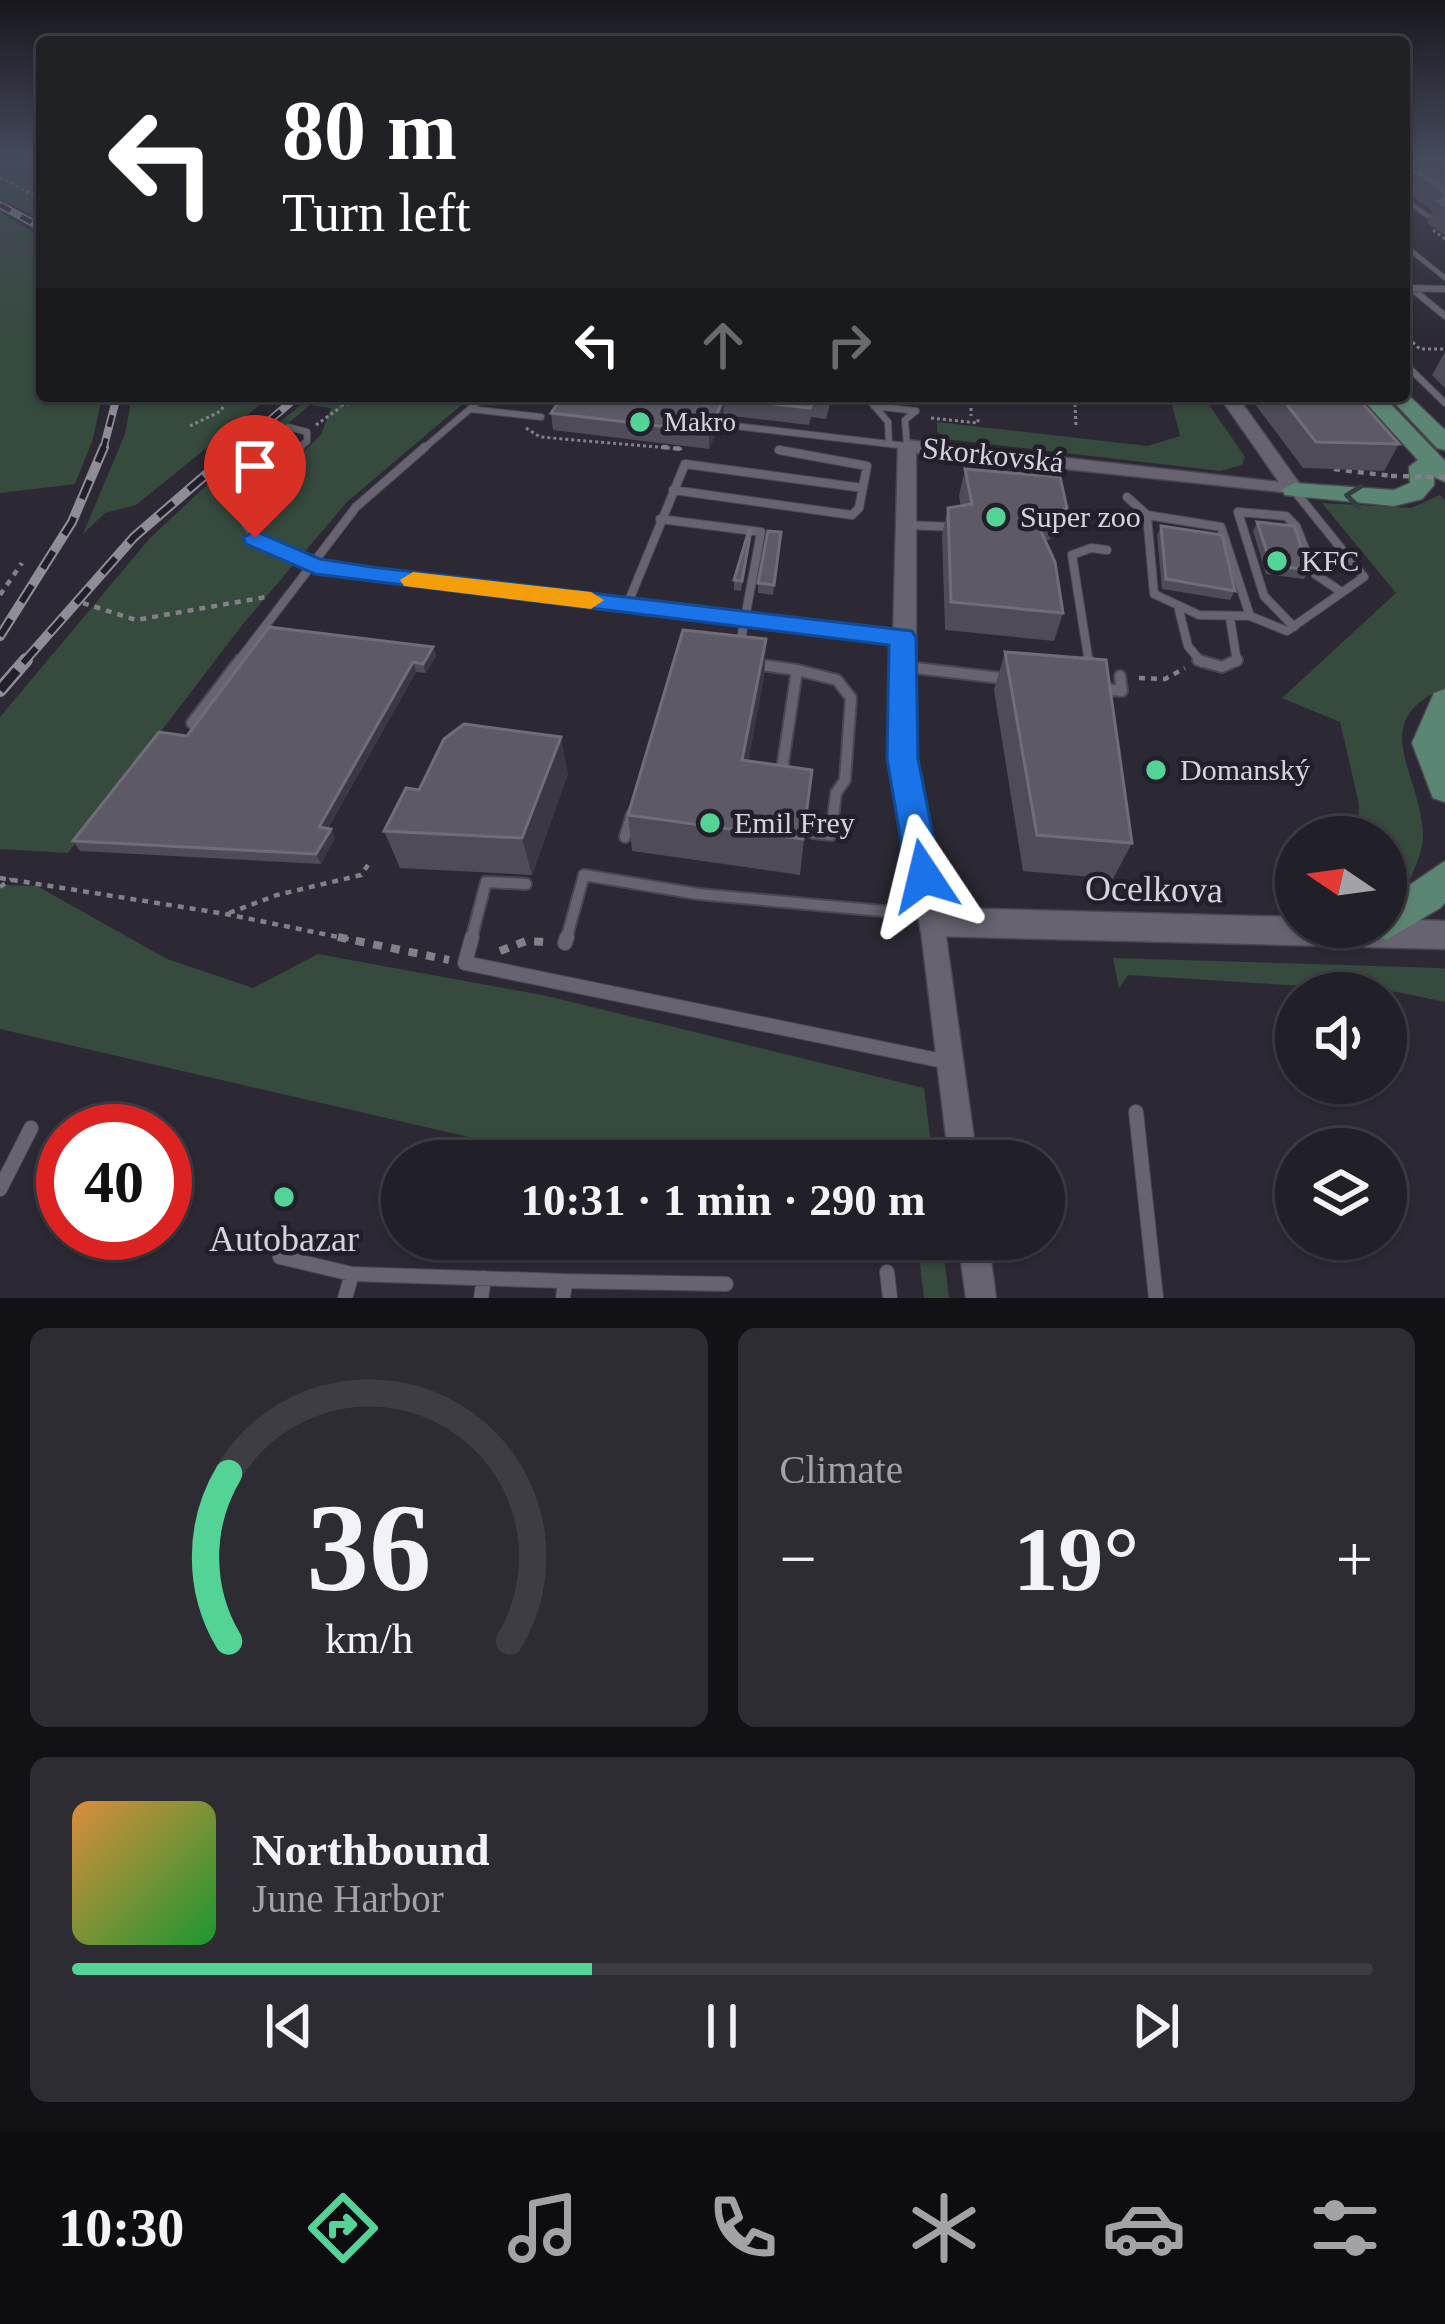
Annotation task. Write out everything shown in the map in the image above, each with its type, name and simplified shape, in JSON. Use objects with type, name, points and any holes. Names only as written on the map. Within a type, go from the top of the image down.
[{"type":"main road","points":[[1377,402],[1405,432],[1445,494]]},
{"type":"main road","points":[[1406,402],[1445,443]]},
{"type":"main road","points":[[1294,490],[1405,497],[1428,474]]},
{"type":"main road","points":[[1441,716],[1430,749],[1445,788]]},
{"type":"main road","points":[[1407,909],[1445,877]]},
{"type":"street","points":[[1232,402],[1294,490]]},
{"type":"street","name":"Skorkovská","points":[[960,1140],[932,918],[902,759],[905,525],[898,445],[1294,490]]},
{"type":"street","name":"Ocelkova","points":[[932,918],[1275,925]]},
{"type":"street","name":"Ocelkova","points":[[1407,930],[1445,935]]},
{"type":"street","points":[[976,1260],[981,1298]]},
{"type":"lane","points":[[1410,250],[1445,278]]},
{"type":"lane","points":[[1410,286],[1445,289]]},
{"type":"lane","points":[[1410,290],[1445,316]]},
{"type":"lane","points":[[1410,369],[1445,404]]},
{"type":"lane","points":[[192,723],[356,507],[478,402]]},
{"type":"lane","points":[[871,402],[889,422],[898,445]]},
{"type":"lane","points":[[874,406],[916,411],[906,416],[898,445]]},
{"type":"lane","points":[[470,409],[541,417]]},
{"type":"lane","points":[[735,426],[898,445]]},
{"type":"lane","points":[[288,428],[307,432],[307,441],[251,492],[244,523],[255,538],[315,566],[747,618],[1013,680]]},
{"type":"lane","points":[[674,490],[852,514],[859,508],[867,466],[860,461],[779,450]]},
{"type":"lane","points":[[628,603],[685,464],[863,488]]},
{"type":"lane","points":[[1147,515],[1154,594],[1168,608],[1230,618],[1250,616],[1287,631],[1364,577],[1294,490]]},
{"type":"lane","points":[[1127,497],[1147,515],[1221,527],[1250,616]]},
{"type":"lane","points":[[1294,627],[1264,596],[1238,512],[1286,516],[1294,522],[1315,574],[1340,591]]},
{"type":"lane","points":[[660,519],[761,532],[736,662],[837,680],[851,698],[845,780],[836,793],[831,835],[813,833]]},
{"type":"lane","points":[[905,525],[958,528]]},
{"type":"lane","points":[[1089,671],[1072,555],[1090,548],[1107,550]]},
{"type":"lane","points":[[1179,610],[1188,653],[1197,662],[1228,666],[1237,662],[1230,618]]},
{"type":"lane","points":[[779,790],[797,670]]},
{"type":"lane","points":[[1078,686],[1122,691],[1124,676]]},
{"type":"lane","points":[[625,837],[638,792]]},
{"type":"lane","points":[[565,943],[584,875],[767,902],[932,918]]},
{"type":"lane","points":[[526,884],[486,882],[465,963],[949,1062]]},
{"type":"lane","points":[[1136,1112],[1156,1298]]},
{"type":"lane","points":[[0,1190],[31,1128]]},
{"type":"lane","points":[[280,1258],[352,1274],[484,1278],[564,1289],[726,1284]]},
{"type":"lane","points":[[887,1272],[890,1298]]},
{"type":"lane","points":[[345,1298],[352,1274]]},
{"type":"lane","points":[[481,1298],[484,1278]]},
{"type":"path","points":[[1410,340],[1420,349],[1445,349]]},
{"type":"path","points":[[1410,342],[1422,355]]},
{"type":"path","points":[[190,426],[221,411],[225,402]]},
{"type":"path","points":[[333,402],[343,405]]},
{"type":"path","points":[[307,432],[343,405],[355,402]]},
{"type":"path","points":[[929,417],[978,424],[972,402]]},
{"type":"path","points":[[1075,404],[1076,427]]},
{"type":"path","points":[[527,427],[526,433],[540,437],[694,450]]},
{"type":"path","points":[[1387,460],[1428,474]]},
{"type":"path","points":[[1334,470],[1428,474]]},
{"type":"path","points":[[0,595],[22,563]]},
{"type":"path","points":[[83,603],[136,620],[245,598],[290,597]]},
{"type":"path","points":[[1124,676],[1165,679],[1197,662]]},
{"type":"path","points":[[226,914],[277,895],[361,875],[368,865]]},
{"type":"path","points":[[0,878],[226,914],[465,963],[526,941],[565,943]]},
{"type":"path","points":[[0,887],[12,879]]},
{"type":"green space","points":[[0,219],[11,219],[36,234],[36,402],[101,402],[93,439],[75,484],[0,493]]},
{"type":"green space","points":[[131,402],[264,402],[136,505],[105,513],[83,534],[125,434]]},
{"type":"green space","points":[[305,402],[465,402],[347,502],[243,624],[68,853],[0,849],[0,717],[150,538],[240,454]],"holes":[[[310,405],[331,408],[321,435],[269,484],[225,476]]]},
{"type":"green space","points":[[1172,402],[1207,402],[1245,457],[1242,465],[1220,471],[945,439],[937,431],[937,422],[1148,446],[1180,436]]},
{"type":"green space","points":[[1440,495],[1445,500],[1445,688],[1421,701],[1408,716],[1403,732],[1423,839],[1407,880],[1407,816],[1359,816],[1340,722],[1282,698],[1396,593],[1322,503],[1411,508]]},
{"type":"green space","points":[[0,885],[37,886],[167,959],[253,988],[318,954],[547,996],[924,1088],[930,1140],[482,1140],[0,1029]]},
{"type":"green space","points":[[1113,958],[1445,969],[1445,1002],[1407,994],[1407,972],[1275,972],[1275,984],[1128,975],[1119,988]]},
{"type":"green space","points":[[919,1260],[944,1260],[949,1298],[924,1298]]},
{"type":"building","points":[[559,402],[722,402],[709,432],[551,413]]},
{"type":"building","points":[[758,402],[812,402],[810,408]]},
{"type":"building","points":[[1285,402],[1361,402],[1399,444],[1316,442]]},
{"type":"building","points":[[265,425],[282,429],[254,454],[233,450]]},
{"type":"building","points":[[965,469],[1060,477],[1067,508],[1031,510],[1055,562],[1063,613],[951,602],[948,508],[972,504]]},
{"type":"building","points":[[1257,522],[1294,526],[1309,570],[1271,565]]},
{"type":"building","points":[[1161,526],[1222,535],[1235,591],[1166,579]]},
{"type":"building","points":[[749,530],[742,581],[734,580]]},
{"type":"building","points":[[768,531],[781,532],[774,585],[758,583]]},
{"type":"building","points":[[269,627],[433,647],[423,664],[413,662],[319,827],[331,829],[316,854],[73,841],[159,732],[187,736]]},
{"type":"building","points":[[683,630],[766,639],[742,760],[812,770],[803,839],[628,815]]},
{"type":"building","points":[[1005,652],[1106,660],[1132,843],[1037,835]]},
{"type":"building","points":[[464,724],[561,737],[522,838],[384,831],[406,788],[419,790],[444,739]]},
{"type":"railway","points":[[25,219],[36,225]]},
{"type":"railway","points":[[103,448],[115,402]]},
{"type":"railway","points":[[235,450],[291,402]]},
{"type":"railway","points":[[23,663],[134,537],[238,447]]},
{"type":"railway","points":[[0,636],[72,522],[103,448]]},
{"type":"railway","points":[[0,690],[26,660]]},
{"type":"slow traffic","points":[[413,580],[591,600]]},
{"type":"place","name":"Makro","points":[[640,422]]},
{"type":"place","name":"Super zoo","points":[[996,517]]},
{"type":"place","name":"KFC","points":[[1277,561]]},
{"type":"place","name":"Domanský","points":[[1156,770]]},
{"type":"place","name":"Emil Frey","points":[[710,823]]},
{"type":"place","name":"Autobazar","points":[[284,1197]]},
{"type":"route","points":[[255,538],[315,566],[372,575],[903,638],[902,759],[924,876]]}]
